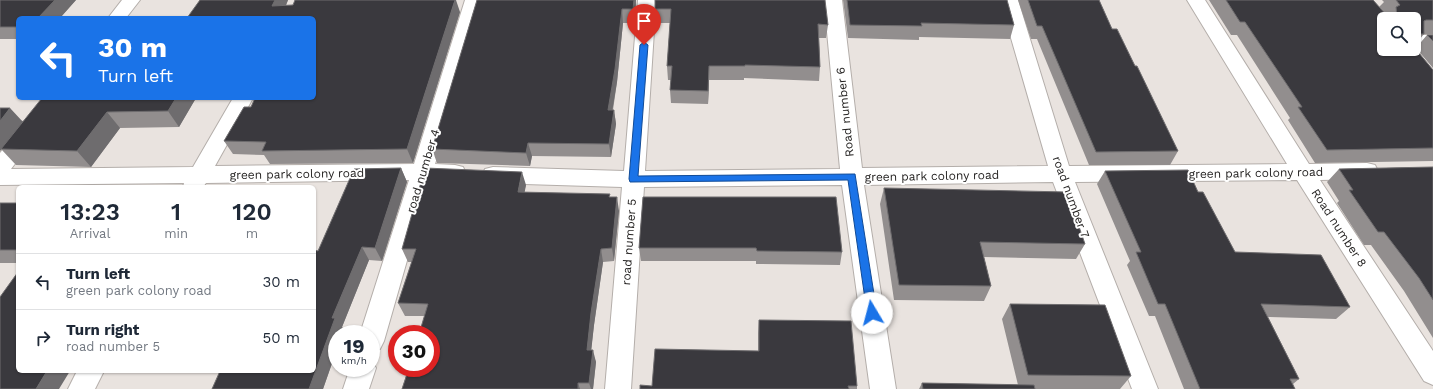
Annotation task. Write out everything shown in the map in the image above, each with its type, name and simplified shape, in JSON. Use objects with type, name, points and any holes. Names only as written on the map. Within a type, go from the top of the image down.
[{"type":"street","points":[[119,16],[131,0]]},
{"type":"street","name":"road number 4","points":[[376,325],[474,0]]},
{"type":"street","name":"road number 5","points":[[618,389],[647,0]]},
{"type":"street","name":"Road number 6","points":[[833,0],[852,177],[883,389]]},
{"type":"street","name":"road number 7","points":[[1009,0],[1061,175],[1145,389]]},
{"type":"street","name":"Road number 8","points":[[1196,0],[1304,173],[1433,373]]},
{"type":"street","points":[[1421,40],[1433,41]]},
{"type":"street","points":[[0,168],[53,100]]},
{"type":"street","points":[[195,181],[242,100]]},
{"type":"street","name":"green park colony road","points":[[0,177],[195,181],[423,172],[634,179],[1387,171]]},
{"type":"street","points":[[81,389],[90,373]]},
{"type":"street","points":[[356,389],[360,377]]},
{"type":"building","points":[[0,0],[55,0],[40,16],[16,16],[16,27],[0,27]]},
{"type":"building","points":[[200,0],[275,0],[272,6],[293,5],[295,0],[455,0],[407,149],[262,151],[266,142],[224,141],[244,107],[251,107],[254,100],[316,100],[316,16],[188,16]]},
{"type":"building","points":[[477,0],[634,0],[633,9],[622,9],[615,69],[608,110],[614,110],[609,144],[528,143],[526,153],[432,149]]},
{"type":"building","points":[[655,0],[825,0],[828,25],[818,24],[820,67],[745,65],[709,66],[708,91],[670,90],[672,66],[667,66],[671,9],[655,9]]},
{"type":"building","points":[[847,0],[1007,0],[1014,25],[921,23],[922,26],[850,25]]},
{"type":"building","points":[[1028,0],[1099,0],[1112,29],[1117,29],[1135,66],[1137,66],[1178,151],[1096,152],[1042,26],[1037,26]]},
{"type":"building","points":[[1226,0],[1373,0],[1384,12],[1377,12],[1377,56],[1421,55],[1433,70],[1433,148],[1327,150],[1298,107],[1302,107],[1245,22],[1240,22]]},
{"type":"building","points":[[1396,0],[1433,0],[1433,20],[1424,21],[1424,34],[1421,34],[1421,12],[1396,12],[1396,7],[1400,5]]},
{"type":"building","points":[[1427,35],[1433,35],[1433,41]]},
{"type":"building","points":[[40,100],[175,100],[168,111],[107,112],[77,151],[1,149]]},
{"type":"building","points":[[0,108],[10,108],[0,121]]},
{"type":"building","points":[[1433,167],[1433,300],[1419,278],[1384,232],[1378,232],[1349,190],[1353,190],[1339,169]]},
{"type":"building","points":[[401,168],[375,248],[362,247],[332,318],[335,318],[332,325],[328,325],[328,337],[316,370],[316,250],[318,251],[354,169]]},
{"type":"building","points":[[425,168],[522,172],[518,192],[610,194],[609,197],[617,197],[612,248],[601,249],[591,313],[587,350],[593,350],[589,383],[578,383],[578,389],[402,389],[406,377],[440,377],[440,325],[422,325],[428,304],[398,303],[416,249],[402,249]]},
{"type":"building","points":[[1188,170],[1198,192],[1203,192],[1235,252],[1321,255],[1350,307],[1261,304],[1299,379],[1290,379],[1295,389],[1200,389],[1165,304],[1158,304],[1136,252],[1141,252],[1105,171]]},
{"type":"building","points":[[884,188],[1067,192],[1085,244],[980,242],[991,286],[899,285]]},
{"type":"building","points":[[643,197],[836,197],[842,252],[757,251],[756,248],[639,248]]},
{"type":"building","points":[[0,203],[16,203],[16,250],[0,250]]},
{"type":"building","points":[[16,275],[16,373],[46,373],[36,389],[0,389],[0,297]]},
{"type":"building","points":[[1010,304],[1105,305],[1131,376],[1028,375]]},
{"type":"building","points":[[759,320],[851,321],[857,386],[848,386],[849,389],[640,389],[640,385],[652,386],[655,349],[759,351]]},
{"type":"building","points":[[219,373],[315,373],[309,389],[212,389]]},
{"type":"building","points":[[922,383],[1034,385],[1035,389],[923,389]]},
{"type":"route","points":[[644,45],[634,179],[852,177],[872,313]]}]
